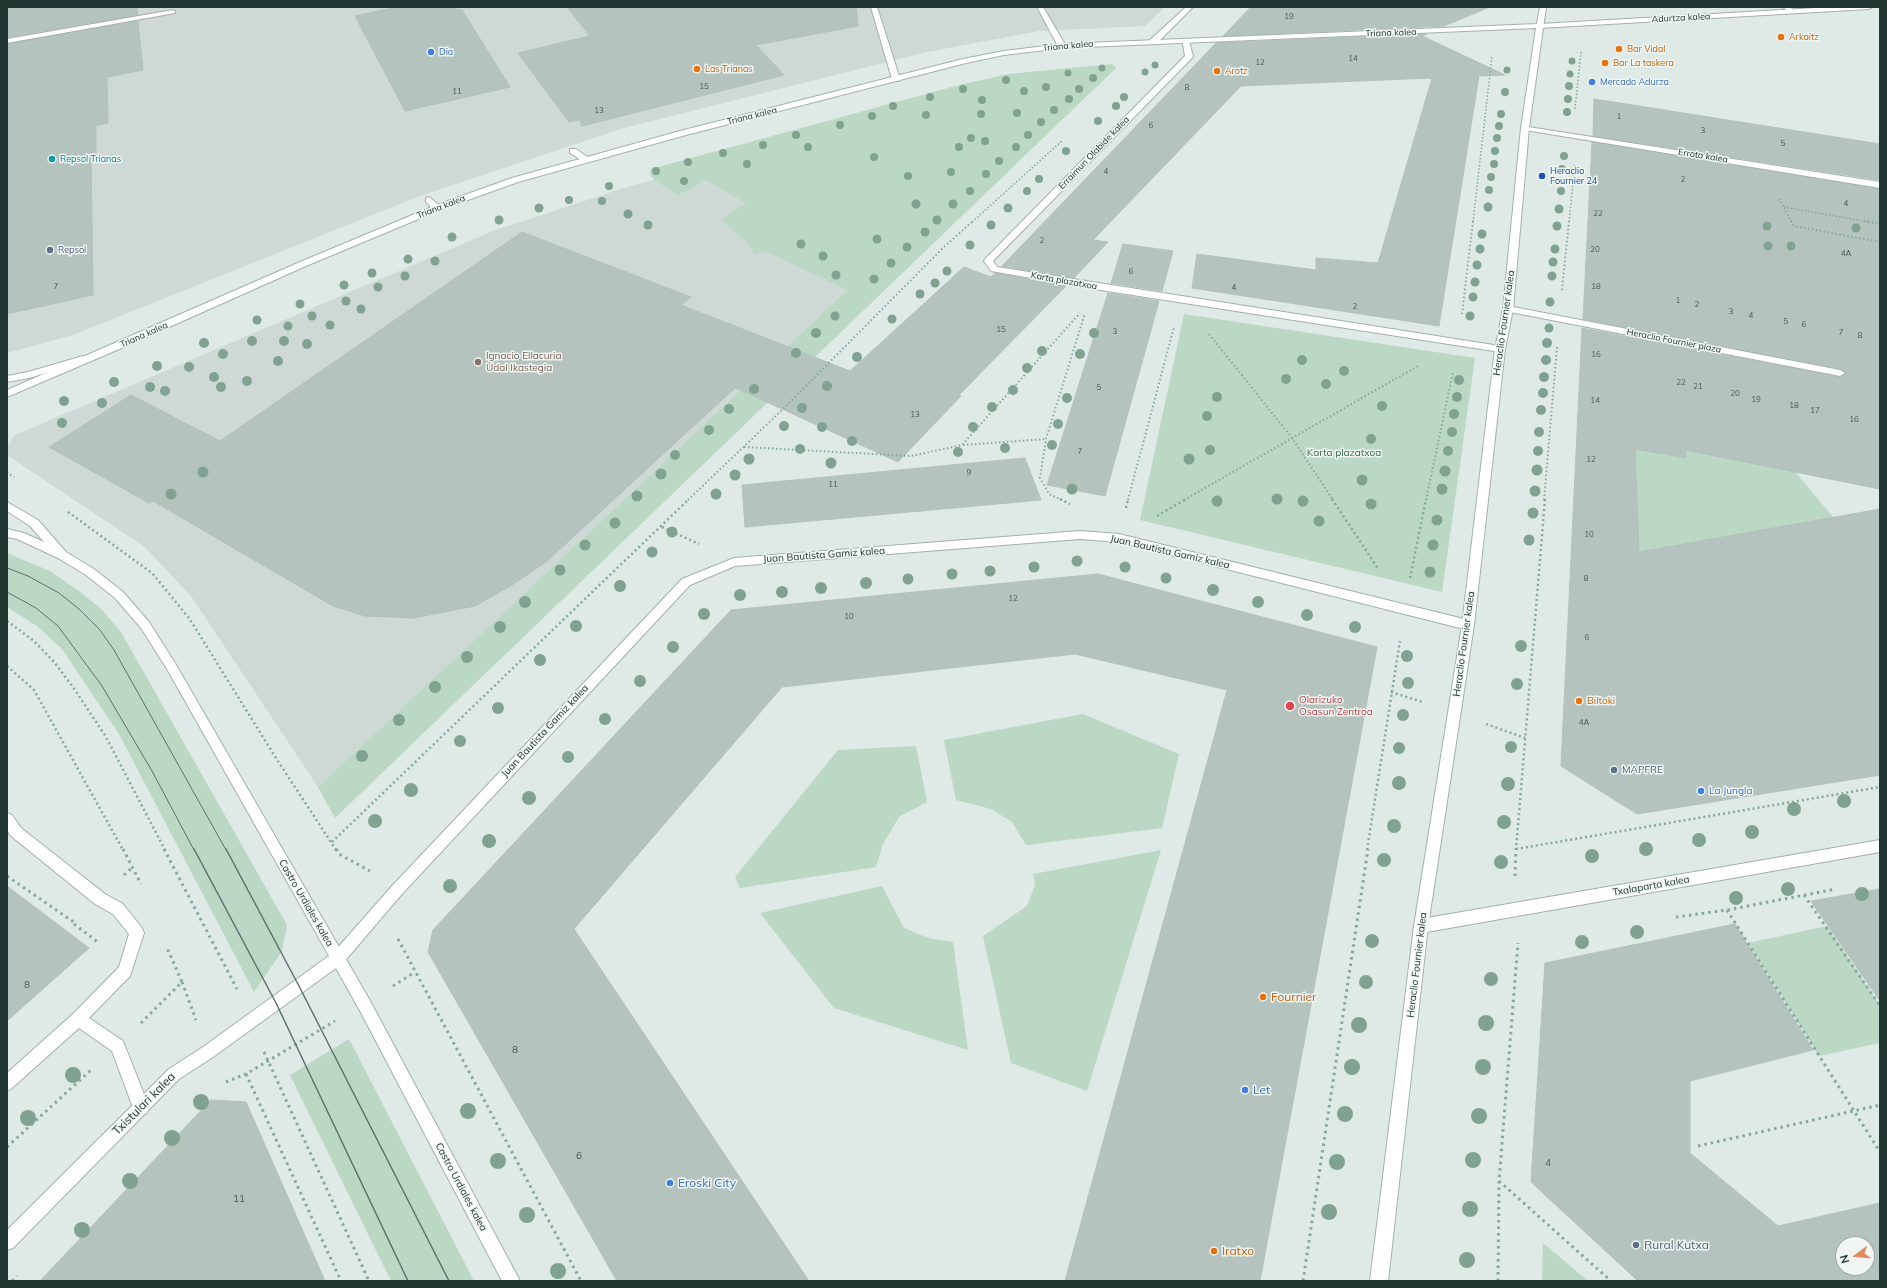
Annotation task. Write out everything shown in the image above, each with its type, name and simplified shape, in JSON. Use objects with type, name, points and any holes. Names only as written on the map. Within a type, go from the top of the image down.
[{"type":"street","points":[[874,7],[896,79]]},
{"type":"street","points":[[1040,7],[1062,46]]},
{"type":"street","points":[[1153,42],[1190,7]]},
{"type":"street","name":"Heraclio Fournier kalea","points":[[1379,1281],[1421,926],[1468,625],[1500,349],[1508,309],[1525,128],[1543,7]]},
{"type":"street","name":"Adurtza kalea","points":[[1540,26],[1789,9],[1869,7]]},
{"type":"street","points":[[7,41],[173,12]]},
{"type":"street","name":"Triana kalea","points":[[7,394],[303,264],[437,208],[515,180],[586,159],[896,79],[1004,53],[1062,46],[1540,26]]},
{"type":"street","name":"Erraimun Olabide kalea","points":[[988,261],[1189,56],[1185,41]]},
{"type":"street","name":"Errota kalea","points":[[1525,128],[1880,184]]},
{"type":"street","points":[[573,151],[586,159]]},
{"type":"street","points":[[429,200],[437,208]]},
{"type":"street","name":"Karta plazatxoa","points":[[988,261],[994,269],[1181,300],[1500,349]]},
{"type":"street","name":"Heraclio Fournier plaza","points":[[1508,309],[1840,373]]},
{"type":"street","points":[[7,380],[103,353]]},
{"type":"street","name":"Castro Urdiales kalea","points":[[7,506],[34,524],[62,555]]},
{"type":"street","name":"Castro Urdiales kalea","points":[[7,533],[20,536],[62,555],[90,572],[119,595],[145,625],[175,673],[364,1004],[511,1281]]},
{"type":"street","name":"Juan Bautista Gamiz kalea","points":[[338,958],[397,890],[686,582],[734,562],[1080,535],[1119,538],[1468,625]]},
{"type":"street","points":[[7,819],[16,832],[88,890],[100,899],[118,908],[138,934],[125,971],[78,1019],[7,1083]]},
{"type":"street","name":"Txalaparta kalea","points":[[1421,926],[1880,846]]},
{"type":"street","name":"Txistulari kalea","points":[[7,1242],[174,1074],[208,1052],[338,958]]},
{"type":"street","points":[[78,1019],[118,1046],[141,1107]]},
{"type":"path","points":[[1498,1281],[1499,1181],[1519,939],[1515,910],[1516,849],[1559,320],[1577,149],[1572,135],[1581,50],[1599,41],[1592,23]]},
{"type":"path","points":[[1302,1281],[1391,692],[1409,584],[1459,343],[1495,29]]},
{"type":"path","points":[[332,842],[744,447],[943,248],[1065,138]]},
{"type":"path","points":[[1776,193],[1794,226],[1880,242]]},
{"type":"path","points":[[1784,206],[1880,224]]},
{"type":"path","points":[[1181,300],[1292,438],[1406,609]]},
{"type":"path","points":[[1119,538],[1181,300]]},
{"type":"path","points":[[962,445],[1083,312],[1046,439],[1040,478],[1049,494],[1076,507],[1068,508]]},
{"type":"path","points":[[1119,538],[1459,343]]},
{"type":"path","points":[[744,447],[911,456],[962,445],[1046,439]]},
{"type":"path","points":[[7,472],[20,480]]},
{"type":"path","points":[[63,508],[152,573],[189,618],[276,758],[340,854],[374,874],[397,890]]},
{"type":"path","points":[[662,526],[702,545]]},
{"type":"path","points":[[7,621],[34,641],[55,663],[106,737],[253,1020],[267,1062],[369,1281]]},
{"type":"path","points":[[1516,849],[1880,787]]},
{"type":"path","points":[[1673,917],[1728,910],[1804,895],[1880,1006]]},
{"type":"path","points":[[1728,910],[1880,1152]]},
{"type":"path","points":[[74,924],[104,947]]},
{"type":"path","points":[[402,934],[398,939],[415,972],[581,1281]]},
{"type":"path","points":[[341,1281],[246,1074],[415,972]]},
{"type":"path","points":[[1698,1146],[1880,1105]]},
{"type":"path","points":[[1499,1181],[1611,1281]]},
{"type":"shaded area","points":[[7,7],[1165,7],[1145,26],[1039,31],[927,52],[624,128],[420,196],[73,335],[7,353]]},
{"type":"shaded area","name":"Ignacio Ellacuria Udal Ikastegia","points":[[1070,80],[318,787],[191,596],[145,547],[7,455],[7,448],[15,435],[493,231],[624,188],[882,117]]},
{"type":"green space","points":[[1112,64],[1116,68],[335,818],[318,787],[847,290],[766,251],[755,255],[749,244],[721,219],[746,203],[706,180],[678,195],[654,180],[650,174],[651,169],[959,85],[1008,74]]},
{"type":"green space","name":"Karta plazatxoa","points":[[1184,314],[1475,358],[1442,592],[1140,520]]},
{"type":"green space","points":[[1632,438],[1662,446],[1663,454],[1685,458],[1685,450],[1792,468],[1834,518],[1628,554],[1636,477],[1636,466],[1632,466]]},
{"type":"green space","points":[[7,553],[50,571],[79,591],[101,609],[121,632],[287,925],[282,951],[254,992],[119,734],[62,649],[37,626],[7,607]]},
{"type":"green space","points":[[1083,714],[1179,754],[1162,828],[1026,845],[1012,822],[991,809],[956,800],[944,740]]},
{"type":"green space","points":[[916,746],[927,802],[899,817],[883,844],[876,867],[740,888],[735,877],[838,750]]},
{"type":"green space","points":[[1161,850],[1087,1091],[1011,1063],[983,936],[1027,906],[1035,885],[1033,874]]},
{"type":"green space","points":[[882,886],[904,928],[928,938],[953,942],[968,1050],[834,1008],[760,913]]},
{"type":"green space","points":[[1827,926],[1880,1005],[1880,1043],[1819,1056],[1748,943]]},
{"type":"green space","points":[[349,1039],[474,1281],[391,1281],[290,1075]]},
{"type":"green space","points":[[1543,1243],[1588,1281],[1542,1281]]},
{"type":"building","points":[[7,7],[137,7],[138,15],[7,37]]},
{"type":"building","name":"Dia","points":[[397,7],[443,7],[462,10],[510,87],[405,111],[355,16]]},
{"type":"building","points":[[567,7],[856,7],[858,26],[756,45],[784,75],[582,126],[580,120],[569,122],[518,53],[590,36]]},
{"type":"building","points":[[1251,7],[1490,7],[1444,26],[1223,36]]},
{"type":"building","points":[[138,21],[143,70],[107,77],[108,123],[96,126],[96,157],[91,159],[93,295],[7,314],[7,44]]},
{"type":"building","points":[[1427,34],[1422,36],[1505,75],[1479,76],[1439,326],[1192,288],[1197,254],[1316,270],[1316,258],[1378,263],[1432,78],[1241,86],[1093,240],[1108,242],[1074,278],[1002,266],[1216,43]]},
{"type":"building","points":[[1594,99],[1880,144],[1880,180],[1593,136]]},
{"type":"building","points":[[1592,142],[1880,189],[1880,489],[1685,450],[1686,458],[1635,449],[1639,552],[1880,509],[1880,775],[1637,814],[1561,766],[1582,328],[1840,377],[1846,374],[1840,369],[1583,319]]},
{"type":"building","points":[[522,232],[691,297],[681,305],[850,371],[964,267],[991,277],[995,273],[1066,286],[959,395],[961,396],[898,462],[736,387],[546,562],[512,585],[475,606],[414,618],[365,616],[333,606],[153,501],[149,503],[49,447],[131,395],[220,441]]},
{"type":"building","points":[[1123,244],[1173,251],[1162,291],[1111,283]]},
{"type":"building","points":[[1108,293],[1159,301],[1105,496],[1047,485]]},
{"type":"building","points":[[1025,458],[1041,500],[745,527],[742,485]]},
{"type":"building","points":[[1098,574],[1377,647],[1260,1281],[1065,1281],[1227,690],[1075,654],[782,687],[574,929],[809,1281],[617,1281],[428,952],[433,930],[731,610]]},
{"type":"building","points":[[7,886],[89,948],[7,1021]]},
{"type":"building","points":[[1880,889],[1880,1001],[1811,901]]},
{"type":"building","points":[[1735,924],[1813,1050],[1690,1081],[1690,1153],[1778,1226],[1880,1203],[1880,1281],[1638,1281],[1531,1182],[1545,963]]},
{"type":"building","points":[[211,1100],[246,1102],[325,1281],[40,1281]]},
{"type":"tram line","points":[[7,568],[28,576],[59,593],[79,609],[100,630],[114,650],[226,850]]},
{"type":"tram line","points":[[7,592],[36,608],[58,626],[102,686],[152,771],[194,850]]},
{"type":"tram line","points":[[194,849],[276,1003],[408,1281]]},
{"type":"tram line","points":[[226,849],[299,986],[449,1281]]},
{"type":"place","name":"Arkaitz","points":[[1781,37]]},
{"type":"place","name":"Bar Vidal","points":[[1619,49]]},
{"type":"place","name":"Dia","points":[[431,52]]},
{"type":"place","name":"Bar La taskera","points":[[1605,63]]},
{"type":"place","name":"Las Trianas","points":[[697,69]]},
{"type":"place","name":"Arotz","points":[[1217,71]]},
{"type":"place","name":"Mercado Adurza","points":[[1592,82]]},
{"type":"place","name":"Repsol Trianas","points":[[52,159]]},
{"type":"place","name":"Heraclio Fournier 24","points":[[1542,176]]},
{"type":"place","name":"Repsol","points":[[50,250]]},
{"type":"place","name":"Ignacio Ellacuria Udal Ikastegia","points":[[478,362]]},
{"type":"place","name":"Biltoki","points":[[1579,701]]},
{"type":"place","name":"Olarizuko Osasun Zentroa","points":[[1290,706]]},
{"type":"place","name":"MAPFRE","points":[[1614,770]]},
{"type":"place","name":"La Jungla","points":[[1701,791]]},
{"type":"place","name":"Fournier","points":[[1263,997]]},
{"type":"place","name":"Let","points":[[1245,1090]]},
{"type":"place","name":"Eroski City","points":[[670,1183]]},
{"type":"place","name":"Rural Kutxa","points":[[1636,1245]]},
{"type":"place","name":"Iratxo","points":[[1214,1251]]}]
